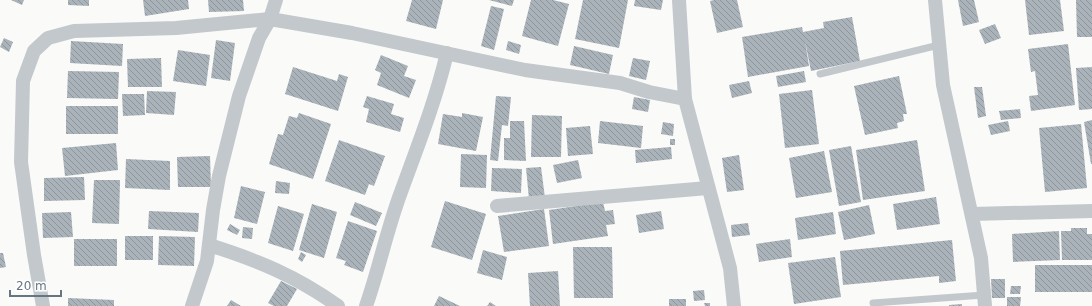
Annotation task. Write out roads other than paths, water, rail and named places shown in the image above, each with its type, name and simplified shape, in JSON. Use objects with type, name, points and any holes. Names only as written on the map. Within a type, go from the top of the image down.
[{"type":"street","points":[[192,306],[207,261],[219,176],[239,96],[259,38],[270,19],[276,0]]},
{"type":"street","points":[[679,0],[685,99],[730,268],[734,306]]},
{"type":"street","points":[[935,0],[943,85],[981,258],[984,301]]},
{"type":"street","points":[[43,306],[21,162],[24,81],[34,51],[48,38],[74,31],[176,28],[270,19],[352,33],[525,70],[620,83],[649,92],[685,99]]},
{"type":"street","points":[[366,306],[400,193],[436,96],[447,53]]},
{"type":"street","points":[[497,206],[708,188]]},
{"type":"street","points":[[972,214],[1092,211]]},
{"type":"street","points":[[209,245],[251,258],[277,270],[318,291],[338,306]]},
{"type":"lane","points":[[820,74],[939,45]]},
{"type":"lane","points":[[873,303],[984,301]]}]
